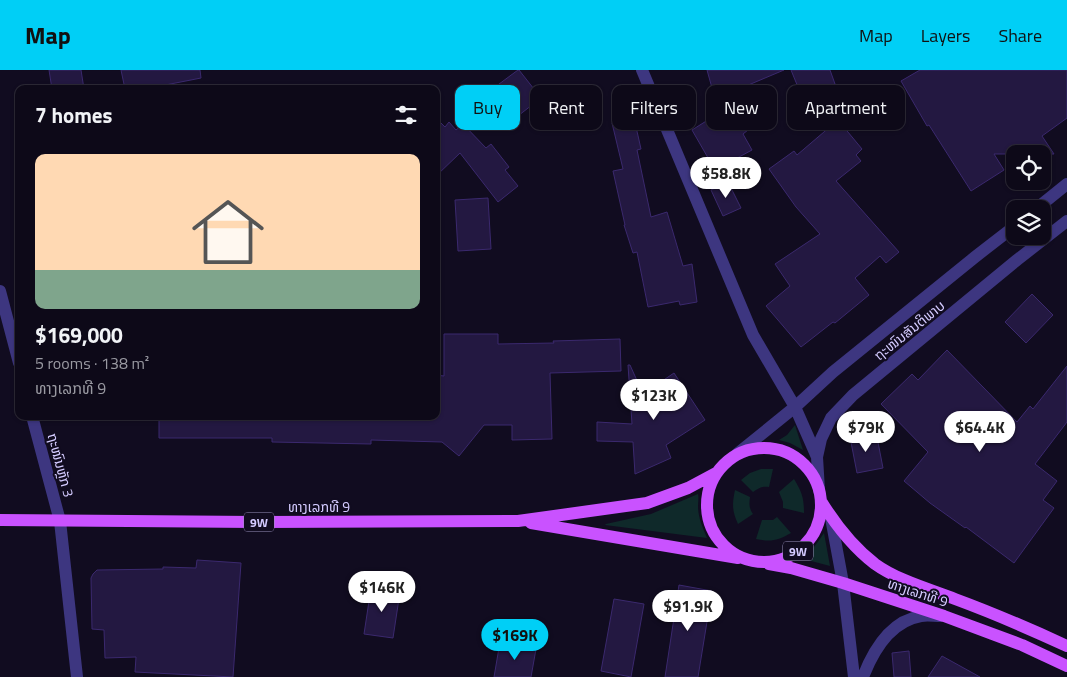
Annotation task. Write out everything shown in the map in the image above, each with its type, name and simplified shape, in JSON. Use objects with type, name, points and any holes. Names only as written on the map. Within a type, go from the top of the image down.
[{"type":"main road","name":"ທາງເລກທີ 9","points":[[820,496],[817,526],[809,540],[790,556],[775,561],[749,560],[726,548],[714,532],[707,512],[707,497],[711,482],[729,458],[746,450],[756,448],[776,449],[786,452],[804,464],[816,481],[820,496],[832,518],[855,546],[876,564],[902,578],[1030,629],[1067,646]]},
{"type":"main road","name":"ທາງເລກທີ 9","points":[[0,520],[518,521],[647,503],[688,488],[716,473]]},
{"type":"main road","name":"ທາງເລກທີ 9","points":[[518,521],[792,568],[944,616],[1022,644],[1067,666]]},
{"type":"main road","points":[[1022,644],[1030,629]]},
{"type":"street","points":[[642,70],[753,335],[795,407],[817,457]]},
{"type":"street","points":[[1047,200],[1067,184]]},
{"type":"street","name":"ຖະໜົນສັນຕິພາບ","points":[[820,496],[817,457],[821,439],[832,418],[853,395],[1067,221]]},
{"type":"street","name":"ຖະໜົນສັນຕິພາບ","points":[[737,454],[795,407],[841,366],[1006,233]]},
{"type":"street","points":[[0,291],[15,348]]},
{"type":"street","name":"ຖະໜົນຫຼັກ 3","points":[[33,420],[60,521],[76,677]]},
{"type":"street","points":[[832,518],[843,583],[854,677]]},
{"type":"street","points":[[863,677],[868,663],[893,629],[904,622],[920,616],[944,616]]},
{"type":"green space","points":[[795,425],[803,450],[779,440],[787,435]]},
{"type":"green space","points":[[761,469],[773,469],[769,487],[753,492],[741,480],[750,473]]},
{"type":"green space","points":[[794,479],[802,495],[804,513],[783,508],[779,492]]},
{"type":"green space","points":[[735,490],[750,497],[750,506],[753,514],[738,524],[733,507]]},
{"type":"green space","points":[[698,494],[699,515],[707,538],[605,525],[651,514]]},
{"type":"green space","points":[[777,517],[791,533],[774,540],[756,539],[762,520],[773,520]]},
{"type":"green space","points":[[824,533],[830,566],[800,558],[811,551]]},
{"type":"building","points":[[49,70],[81,70],[83,85],[51,85]]},
{"type":"building","points":[[121,70],[200,70],[201,78],[165,85],[124,85]]},
{"type":"building","points":[[519,70],[531,85],[530,107],[520,114],[520,85],[498,85]]},
{"type":"building","points":[[707,70],[784,70],[748,85],[711,85]]},
{"type":"building","points":[[791,70],[830,70],[835,84],[832,85],[797,85]]},
{"type":"building","points":[[920,70],[1067,70],[1067,118],[1042,136],[1048,145],[1006,145],[1006,154],[994,154],[1004,170],[971,191],[929,125],[927,126],[901,81]]},
{"type":"building","points":[[706,121],[706,130],[748,130],[743,134],[752,150],[715,170],[692,130],[696,130],[696,127]]},
{"type":"building","points":[[440,122],[445,127],[449,122],[455,130],[469,130],[486,148],[491,144],[509,167],[505,170],[518,186],[498,202],[460,153],[440,172]]},
{"type":"building","points":[[614,130],[637,130],[641,149],[637,150],[651,217],[667,212],[683,266],[692,264],[697,302],[680,305],[679,301],[648,307],[637,252],[633,253],[624,225],[613,171],[623,169]]},
{"type":"building","points":[[826,130],[846,130],[862,149],[856,155],[861,161],[836,181],[899,252],[886,263],[880,256],[855,278],[869,295],[835,323],[833,322],[801,347],[766,306],[790,286],[775,264],[820,234],[796,207],[769,169],[794,151],[797,155]]},
{"type":"building","points":[[728,182],[741,208],[723,216],[711,190]]},
{"type":"building","points":[[488,198],[491,249],[458,251],[455,200]]},
{"type":"building","points":[[1032,294],[1053,315],[1026,343],[1005,322]]},
{"type":"building","points":[[444,334],[498,334],[498,344],[620,339],[621,371],[550,373],[552,439],[512,440],[512,425],[484,425],[459,456],[442,442],[371,440],[371,444],[272,442],[272,438],[159,438],[159,420],[440,420],[440,376],[444,376]]},
{"type":"building","points":[[947,350],[1017,422],[1030,406],[1033,409],[1067,366],[1067,422],[1035,464],[1057,481],[1043,500],[1054,508],[1014,563],[930,503],[904,481],[928,452],[881,404],[912,374],[918,380]]},
{"type":"building","points":[[628,365],[630,365],[643,394],[674,373],[705,420],[666,445],[671,458],[635,474],[633,442],[597,441],[597,422],[632,424]]},
{"type":"building","points":[[876,432],[883,468],[857,473],[850,437]]},
{"type":"building","points":[[197,560],[241,563],[233,677],[135,672],[136,657],[105,658],[104,630],[92,629],[91,578],[93,574],[97,570],[163,569],[163,567],[196,568]]},
{"type":"building","points":[[679,585],[712,591],[698,677],[665,677]]},
{"type":"building","points":[[371,588],[400,592],[393,638],[364,634]]},
{"type":"building","points":[[614,599],[644,604],[631,677],[601,671]]},
{"type":"building","points":[[500,642],[536,649],[531,677],[494,677]]},
{"type":"building","points":[[909,651],[911,677],[894,677],[892,653]]},
{"type":"building","points":[[942,656],[980,677],[928,677]]}]
